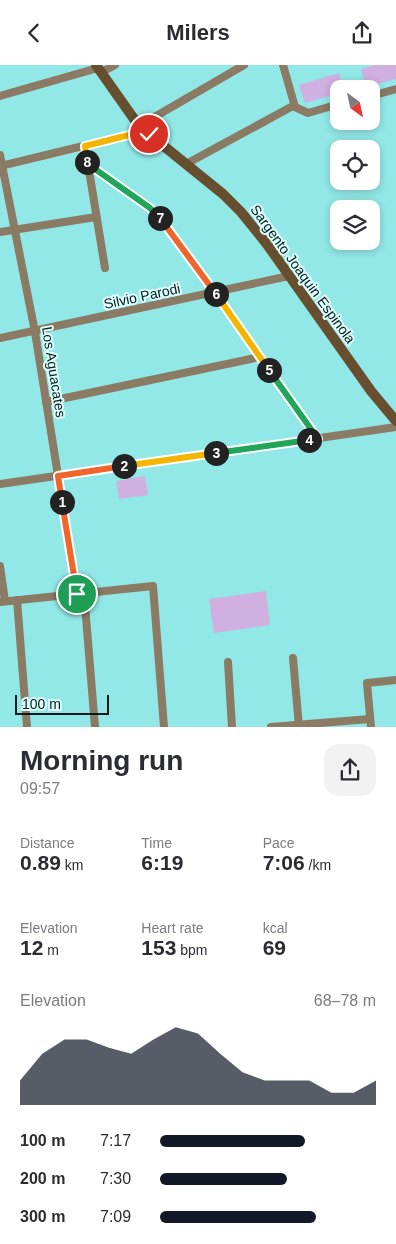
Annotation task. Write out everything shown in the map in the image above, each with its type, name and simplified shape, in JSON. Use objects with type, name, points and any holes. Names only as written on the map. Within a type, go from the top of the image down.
[{"type":"street","points":[[0,96],[115,65]]},
{"type":"street","points":[[1,165],[85,146],[142,128],[244,65]]},
{"type":"street","points":[[283,65],[296,107]]},
{"type":"street","name":"Sargento Joaquin Espinola","points":[[99,68],[142,128],[223,194],[241,212],[290,276],[371,391],[396,421]]},
{"type":"street","points":[[380,93],[396,89]]},
{"type":"street","points":[[186,164],[284,110],[296,107],[308,113],[330,107]]},
{"type":"street","points":[[85,146],[105,268]]},
{"type":"street","name":"Los Aguacates","points":[[0,155],[35,332],[58,476],[80,593],[95,727]]},
{"type":"street","points":[[88,164],[150,208],[158,216],[215,292],[318,439]]},
{"type":"street","points":[[0,232],[96,217]]},
{"type":"street","name":"Silvio Parodi","points":[[0,338],[290,276]]},
{"type":"street","points":[[46,402],[260,357]]},
{"type":"street","points":[[0,484],[396,427]]},
{"type":"street","points":[[0,566],[2,601],[152,586],[164,727]]},
{"type":"street","points":[[17,600],[27,727]]},
{"type":"street","points":[[293,658],[299,725]]},
{"type":"street","points":[[228,662],[232,727]]},
{"type":"street","points":[[271,727],[370,723],[367,683],[396,680]]},
{"type":"shaded area","points":[[375,65],[396,65],[396,79],[380,83],[380,80],[364,80],[361,69]]},
{"type":"shaded area","points":[[339,73],[341,80],[330,80],[330,96],[305,103],[299,85]]},
{"type":"shaded area","points":[[145,476],[148,495],[119,499],[116,481]]},
{"type":"shaded area","points":[[266,591],[270,625],[214,633],[209,599]]},
{"type":"route","points":[[77,594],[58,476],[318,439],[215,292],[158,216],[150,208],[88,164],[85,146],[145,131],[149,134]]}]
